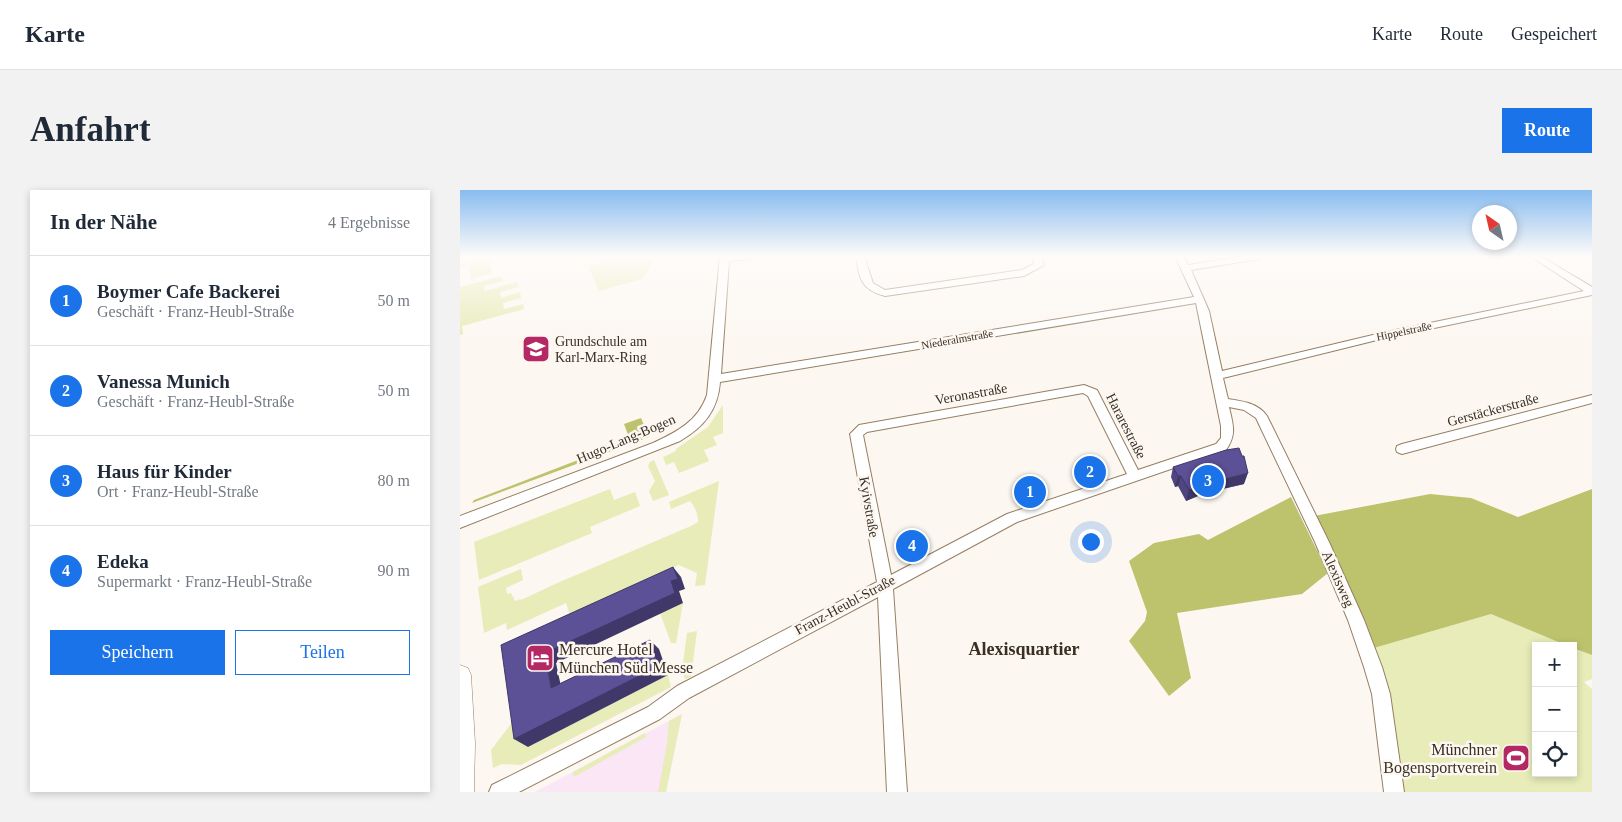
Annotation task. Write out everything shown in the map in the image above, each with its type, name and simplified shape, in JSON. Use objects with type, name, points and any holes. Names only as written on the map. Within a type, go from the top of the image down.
[{"type":"main road","points":[[460,676],[463,743],[462,792]]},
{"type":"street","name":"Hugo-Lang-Bogen","points":[[460,522],[655,447],[677,437],[695,425],[708,409],[713,396],[723,284]]},
{"type":"street","points":[[868,284],[876,292],[885,293],[947,284]]},
{"type":"street","name":"Franz-Heubl-Straße","points":[[499,792],[654,713],[683,692],[1012,518],[1221,447],[1227,439],[1223,402],[1200,298],[1194,284]]},
{"type":"street","points":[[1581,284],[1592,291]]},
{"type":"street","name":"Hippelstraße","points":[[1218,376],[1385,335],[1592,291]]},
{"type":"street","name":"Niederalmstraße","points":[[714,379],[1200,298]]},
{"type":"street","name":"Veronastraße","points":[[858,431],[863,428],[1084,389],[1089,390]]},
{"type":"street","name":"Hararestraße","points":[[1089,390],[1135,477]]},
{"type":"street","name":"Gerstäckerstraße","points":[[1402,449],[1592,399]]},
{"type":"street","name":"Alexisweg","points":[[1223,402],[1247,406],[1257,411],[1261,416],[1322,542],[1352,612],[1381,694],[1394,792]]},
{"type":"street","name":"Kyivstraße","points":[[858,431],[856,434],[860,457],[885,584],[897,792]]},
{"type":"shaded area","points":[[682,714],[666,792],[535,792],[669,721]]},
{"type":"green space","points":[[471,284],[491,284],[484,286],[485,291],[510,284],[518,284],[519,287],[500,292],[501,298],[520,292],[521,298],[503,303],[504,309],[523,304],[524,309],[462,326],[463,334],[460,335],[460,287]]},
{"type":"green space","points":[[596,284],[624,284],[599,291]]},
{"type":"green space","points":[[723,405],[723,433],[713,437],[717,445],[704,450],[709,461],[679,473],[674,462],[666,465],[663,457],[676,451],[676,449],[708,427]]},
{"type":"green space","points":[[641,418],[649,437],[472,503],[474,500],[630,440],[624,424]]},
{"type":"green space","points":[[654,460],[669,495],[653,501],[649,491],[655,481],[648,466]]},
{"type":"green space","points":[[719,481],[705,585],[695,586],[697,573],[679,565],[570,615],[566,603],[507,630],[506,623],[484,633],[478,587],[521,569],[523,580],[506,588],[507,594],[511,593],[515,601],[521,600],[691,526],[698,522],[698,519],[690,501],[671,509],[669,502]]},
{"type":"green space","points":[[610,489],[614,500],[635,492],[640,506],[590,527],[592,533],[479,580],[474,542]]},
{"type":"green space","points":[[1592,489],[1592,655],[1577,649],[1577,642],[1558,642],[1491,614],[1374,648],[1314,516],[1430,494],[1471,498],[1518,517]]},
{"type":"green space","points":[[1291,497],[1328,573],[1302,594],[1177,613],[1191,678],[1169,696],[1129,641],[1145,621],[1147,612],[1129,561],[1154,543],[1199,534],[1208,540]]},
{"type":"green space","points":[[683,603],[676,643],[671,643],[660,613]]},
{"type":"green space","points":[[1491,614],[1558,642],[1532,642],[1532,777],[1577,777],[1577,649],[1592,655],[1592,679],[1584,682],[1592,689],[1592,792],[1402,792],[1374,648]]},
{"type":"green space","points":[[697,631],[691,677],[685,679],[682,670],[687,633]]},
{"type":"green space","points":[[668,675],[671,687],[521,765],[502,764],[493,768],[491,750],[511,724],[523,718],[528,747]]},
{"type":"green space","points":[[682,714],[666,792],[658,792],[669,721]]},
{"type":"green space","points":[[645,733],[646,737],[574,777],[573,772]]},
{"type":"building","points":[[1239,448],[1242,456],[1244,456],[1248,473],[1189,490],[1173,467],[1226,450]]},
{"type":"building","points":[[673,567],[678,579],[671,581],[675,593],[545,653],[551,688],[650,640],[659,666],[514,739],[501,645]]},
{"type":"place","name":"Grundschule am Karl-Marx-Ring","points":[[536,349]]},
{"type":"place","name":"Vanessa Munich","points":[[1090,472]]},
{"type":"place","name":"Haus für Kinder","points":[[1208,481]]},
{"type":"place","name":"Boymer Cafe Backerei","points":[[1030,492]]},
{"type":"place","name":"Edeka","points":[[912,546]]},
{"type":"place","name":"Mercure Hotel München Süd Messe","points":[[540,658]]},
{"type":"place","name":"Münchner Bogensportverein","points":[[1516,758]]},
{"type":"district","name":"Alexisquartier","points":[[1024,649]]}]
